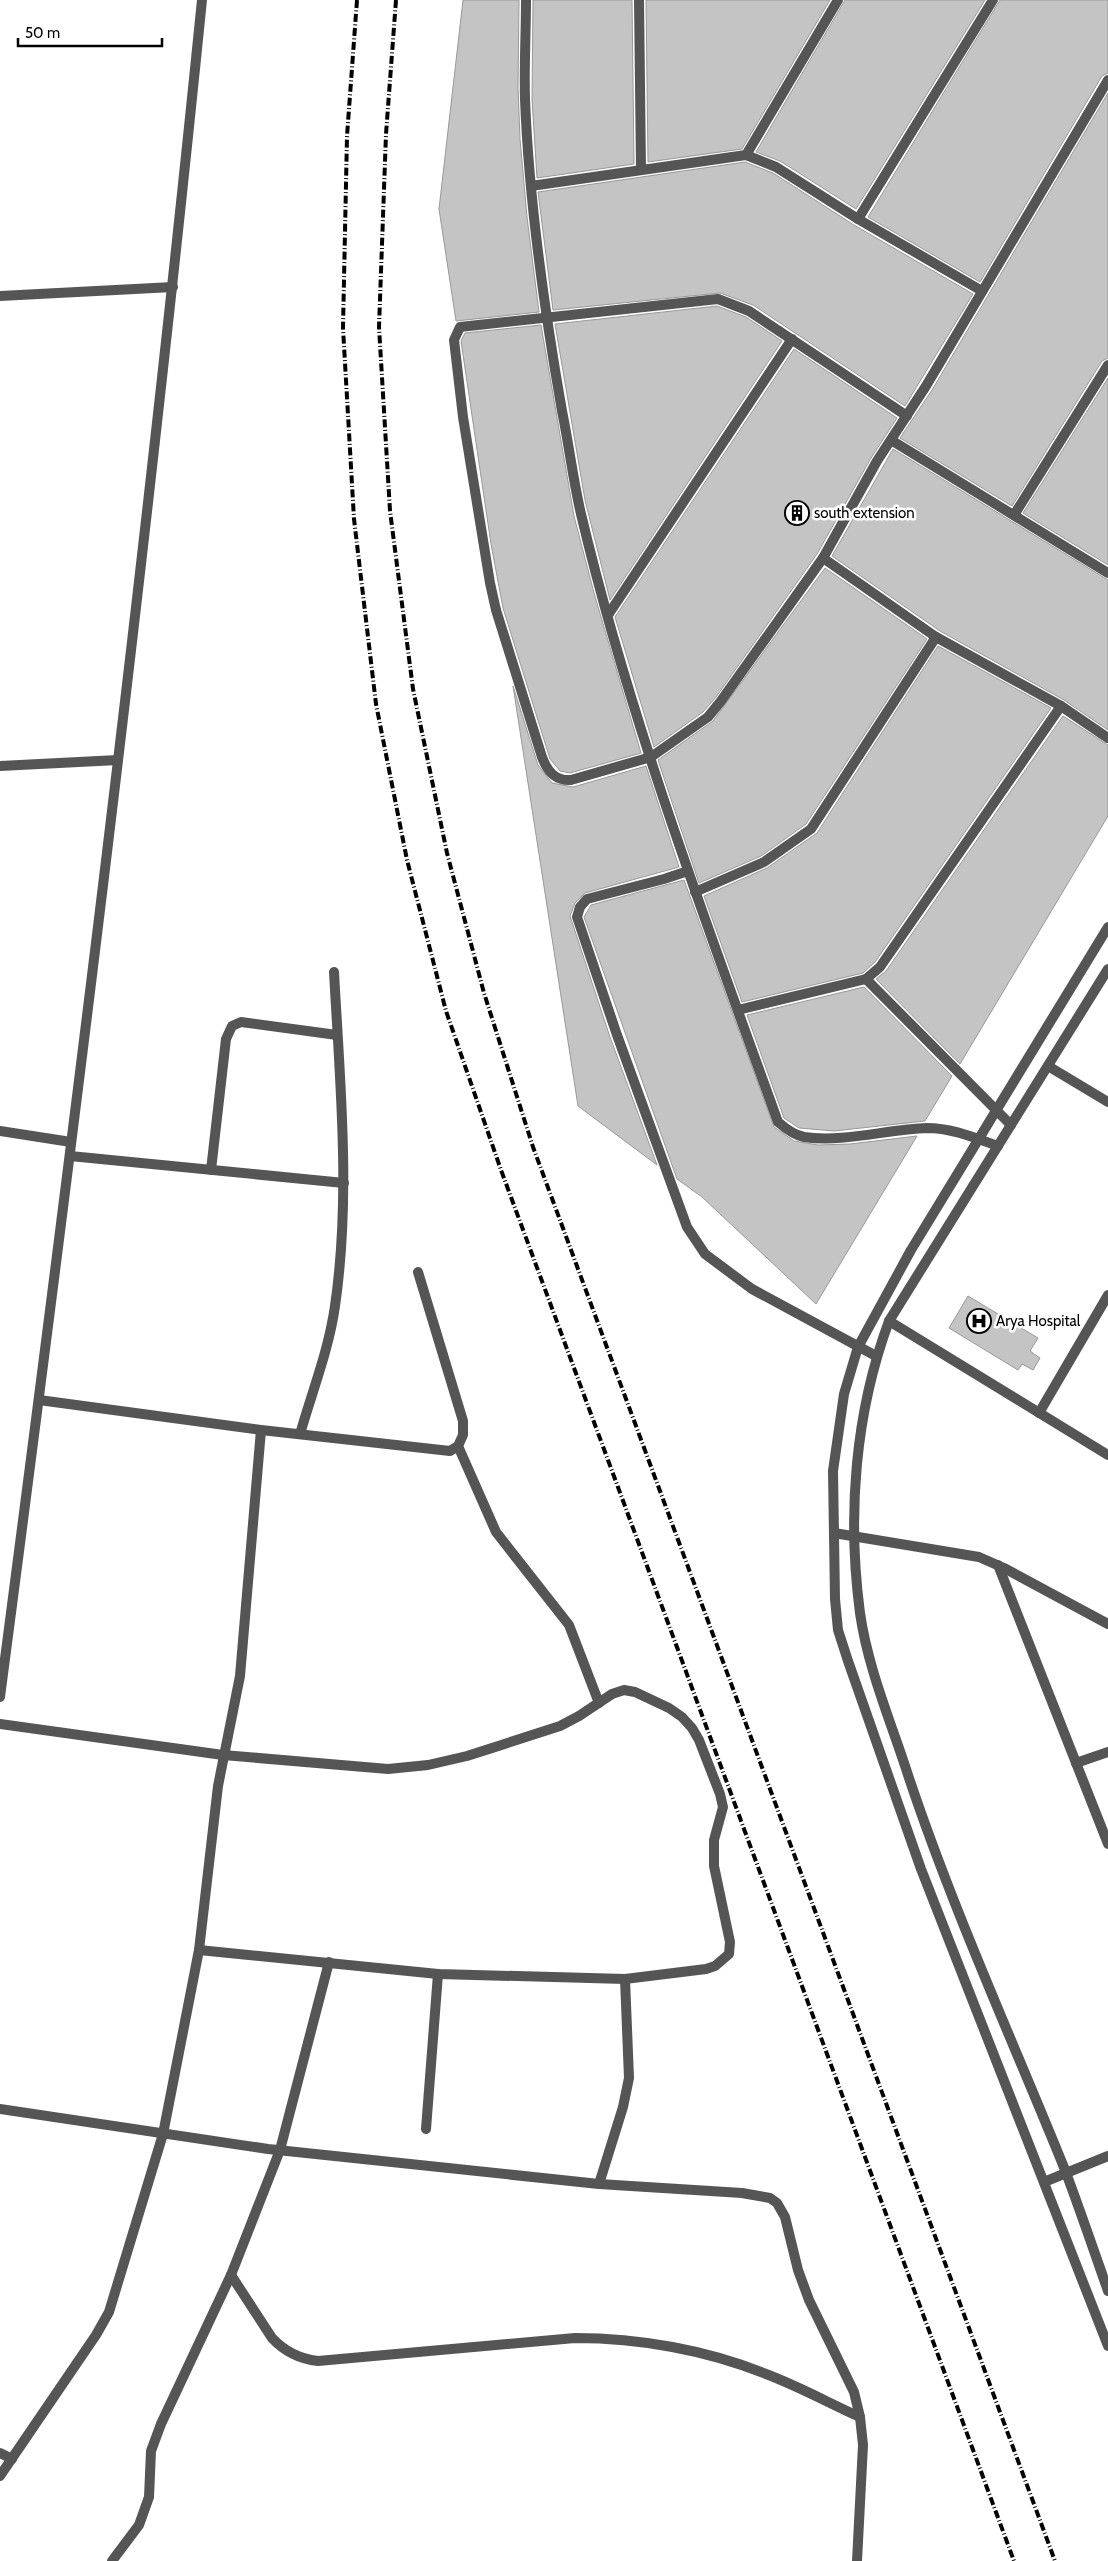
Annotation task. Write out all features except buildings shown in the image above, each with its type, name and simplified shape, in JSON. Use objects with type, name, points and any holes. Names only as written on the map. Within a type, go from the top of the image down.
[{"type":"street","points":[[0,1697],[70,1156],[118,760],[173,287],[202,0]]},
{"type":"street","points":[[526,0],[525,99],[531,186],[546,317],[580,511],[608,615],[651,757],[695,892],[778,1122],[789,1132],[803,1137],[826,1138],[928,1128],[947,1129],[998,1146]]},
{"type":"street","points":[[639,0],[641,169]]},
{"type":"street","points":[[746,155],[838,0]]},
{"type":"street","points":[[858,219],[993,0]]},
{"type":"street","points":[[907,416],[792,338],[748,311],[718,299],[460,327],[454,340],[463,417],[496,610],[542,757],[546,768],[553,776],[564,781],[571,780],[651,757],[708,717],[823,558],[891,440],[907,416],[1108,80]]},
{"type":"street","points":[[531,186],[746,155],[776,167],[858,219],[982,291]]},
{"type":"street","points":[[0,296],[173,287]]},
{"type":"street","points":[[608,615],[792,338]]},
{"type":"street","points":[[1014,515],[1108,365]]},
{"type":"street","points":[[891,440],[1108,573]]},
{"type":"street","points":[[823,558],[936,637],[1061,706],[1108,738]]},
{"type":"street","points":[[695,892],[764,862],[810,829],[936,637]]},
{"type":"street","points":[[738,1010],[866,979],[890,955],[1061,706]]},
{"type":"street","points":[[0,766],[118,760]]},
{"type":"street","points":[[688,871],[587,899],[580,907],[577,917],[620,1044],[687,1227],[705,1254],[752,1289],[876,1356]]},
{"type":"street","points":[[1108,927],[977,1139],[911,1250],[858,1346],[844,1394],[833,1472],[838,1630],[848,1662],[921,1869],[1108,2346]]},
{"type":"street","points":[[1108,969],[889,1321],[876,1356],[862,1419],[856,1470],[855,1536],[860,1612],[868,1651],[928,1836],[1066,2173],[1108,2291]]},
{"type":"street","points":[[300,1434],[332,1328],[336,1304],[344,1182],[334,972]]},
{"type":"street","points":[[866,979],[1011,1125]]},
{"type":"street","points":[[211,1170],[226,1039],[232,1026],[241,1022],[337,1035]]},
{"type":"street","points":[[1048,1066],[1108,1102]]},
{"type":"street","points":[[0,1131],[71,1142]]},
{"type":"street","points":[[70,1156],[344,1182]]},
{"type":"street","points":[[39,1400],[261,1430],[450,1451],[458,1446],[463,1435],[463,1421],[418,1272]]},
{"type":"street","points":[[1039,1412],[1108,1295]]},
{"type":"street","points":[[889,1321],[1108,1455]]},
{"type":"street","points":[[0,2476],[96,2335],[109,2312],[164,2134],[199,1950],[223,1755],[243,1650],[247,1580],[261,1430]]},
{"type":"street","points":[[458,1446],[496,1532],[569,1625],[599,1703]]},
{"type":"street","points":[[834,1533],[979,1557],[998,1565],[1108,1624]]},
{"type":"street","points":[[998,1565],[1108,1844]]},
{"type":"street","points":[[0,1724],[223,1755],[388,1769],[428,1765],[467,1756],[560,1726],[612,1694],[624,1690],[635,1692],[669,1708],[682,1717],[699,1740],[720,1794],[723,1807],[714,1840],[714,1866],[730,1942],[729,1954],[724,1961],[706,1969],[625,1979],[438,1974],[199,1950]]},
{"type":"street","points":[[1076,1764],[1108,1752]]},
{"type":"street","points":[[112,2561],[139,2525],[149,2496],[151,2451],[160,2424],[231,2275],[280,2150],[329,1962]]},
{"type":"street","points":[[426,2129],[438,1974]]},
{"type":"street","points":[[599,2184],[623,2107],[629,2078],[625,1979]]},
{"type":"street","points":[[0,2109],[280,2150],[599,2184],[760,2195],[777,2203],[785,2217],[798,2270],[809,2300],[854,2392],[860,2417],[863,2445],[857,2561]]},
{"type":"street","points":[[1044,2182],[1108,2156]]},
{"type":"street","points":[[231,2275],[272,2338],[280,2346],[306,2360],[318,2362],[575,2338],[609,2338],[644,2342],[714,2356],[766,2373],[860,2417]]},
{"type":"street","points":[[0,2453],[12,2459]]},
{"type":"railway","points":[[357,0],[347,136],[343,328],[354,519],[376,704],[407,860],[446,1011],[501,1170],[1014,2561]]},
{"type":"railway","points":[[396,0],[386,134],[379,327],[390,511],[413,689],[447,853],[484,993],[533,1147],[1055,2561]]},
{"type":"place","name":"south extension","points":[[797,513]]},
{"type":"place","name":"Arya Hospital","points":[[979,1321]]}]
